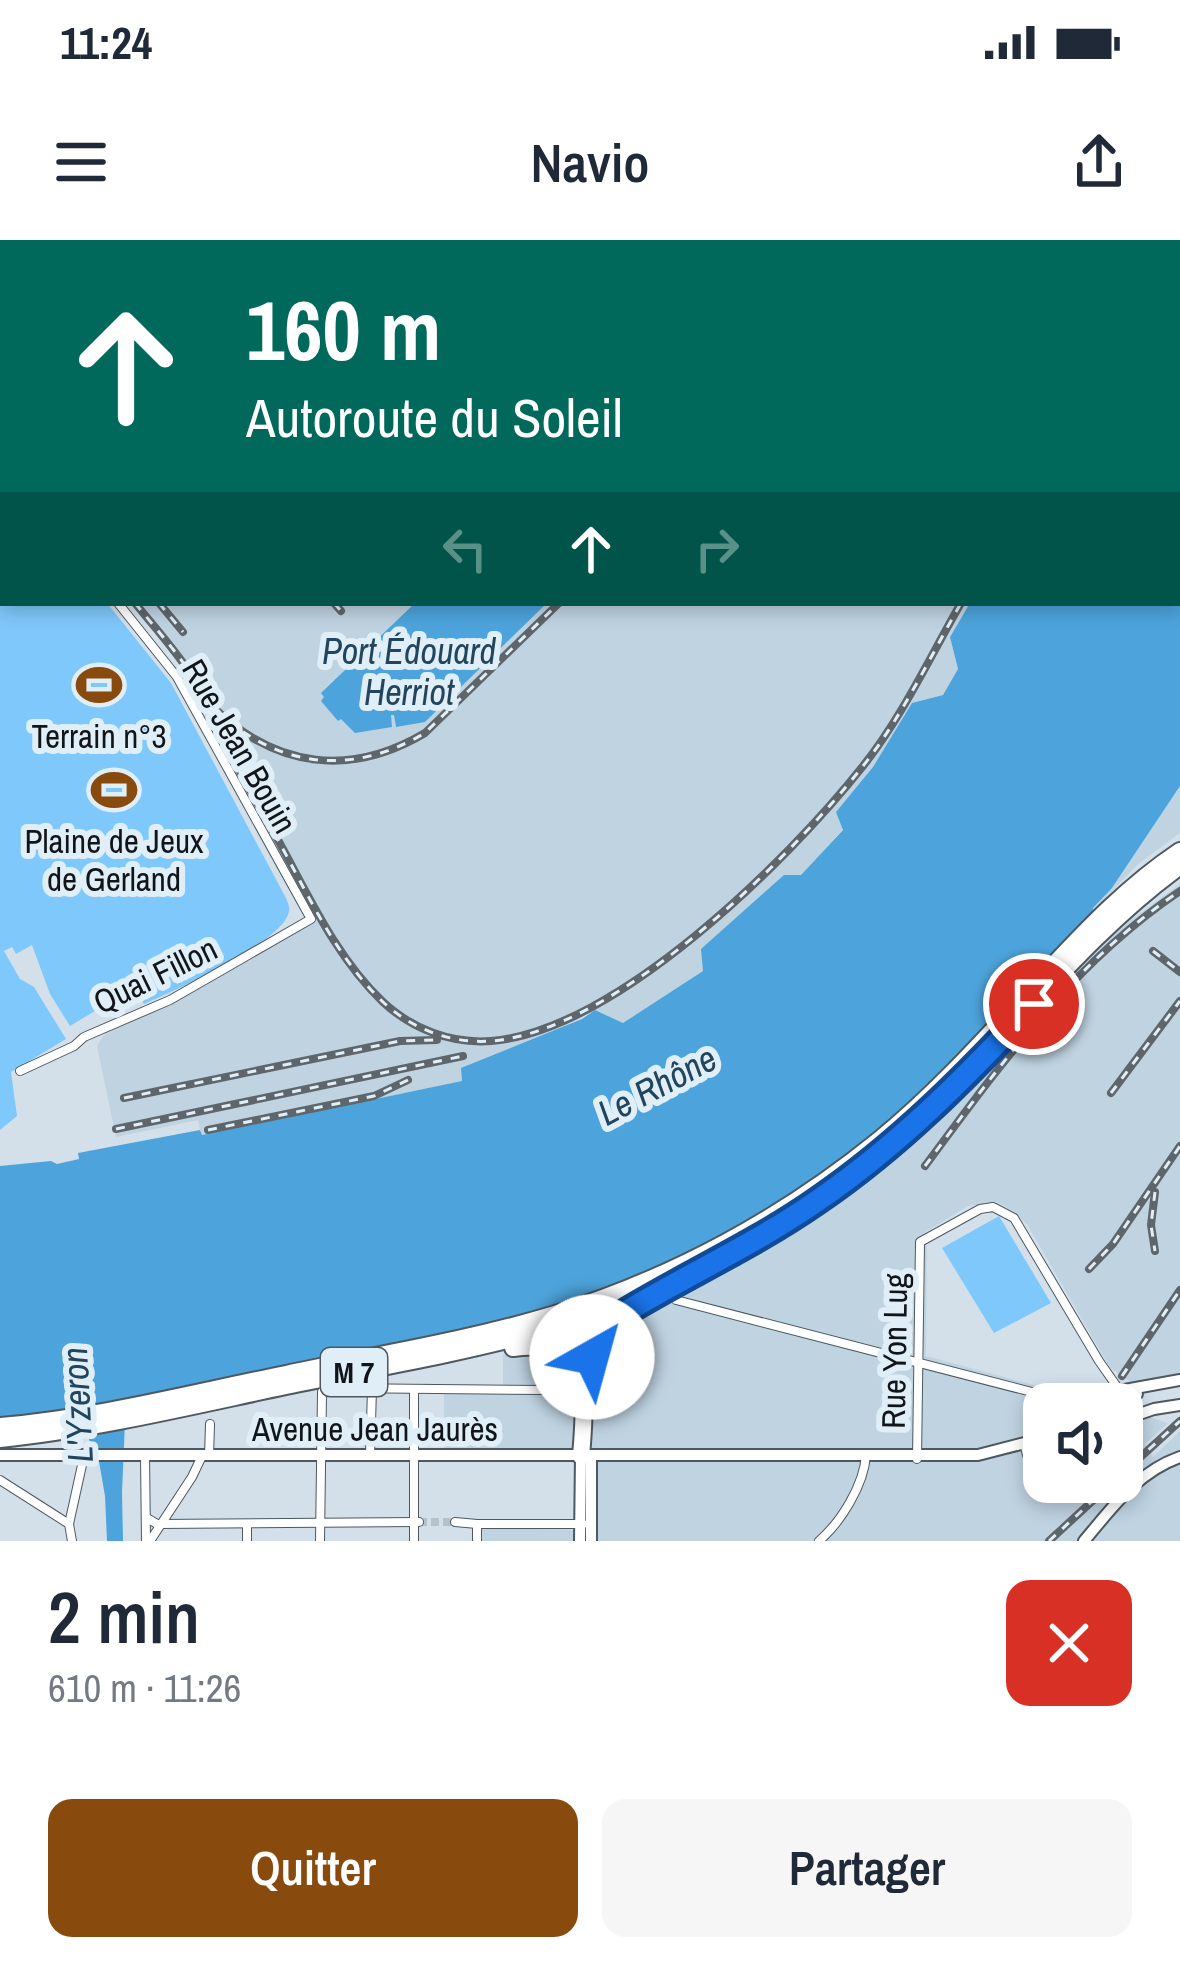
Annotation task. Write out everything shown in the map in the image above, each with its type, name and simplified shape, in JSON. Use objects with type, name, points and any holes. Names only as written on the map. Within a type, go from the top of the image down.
[{"type":"highway","name":"M 7","points":[[0,1439],[535,1320],[636,1285],[725,1243],[820,1185],[903,1120],[1092,924],[1180,850]]},
{"type":"highway","name":"M 7","points":[[130,1412],[497,1342],[566,1323],[706,1266],[815,1203],[912,1128],[1119,915],[1180,866]]},
{"type":"highway","points":[[586,1456],[591,1363],[598,1339],[619,1316],[706,1266]]},
{"type":"highway","points":[[411,1360],[535,1345],[557,1351],[570,1361],[579,1378],[586,1456]]},
{"type":"highway","name":"M 7","points":[[0,1426],[83,1422]]},
{"type":"main road","points":[[1143,1391],[1180,1380]]},
{"type":"main road","points":[[1143,1387],[1156,1386]]},
{"type":"main road","points":[[1143,1410],[1180,1404]]},
{"type":"main road","name":"Avenue Jean Jaurès","points":[[0,1455],[917,1458],[984,1455],[1023,1446]]},
{"type":"main road","points":[[586,1456],[586,1524],[591,1541]]},
{"type":"main road","points":[[1084,1541],[1131,1486],[1180,1456]]},
{"type":"main road","points":[[580,1541],[586,1524]]},
{"type":"street","name":"Rue Jean Bouin","points":[[120,606],[177,677],[310,919]]},
{"type":"street","name":"Quai Fillon","points":[[20,1071],[74,1046],[84,1036],[170,1000],[310,919]]},
{"type":"street","name":"Rue Yon Lug","points":[[917,1458],[920,1242],[980,1209],[993,1207],[1014,1218],[1115,1383]]},
{"type":"street","points":[[676,1300],[1023,1389]]},
{"type":"street","points":[[320,1541],[324,1390],[546,1390],[558,1385]]},
{"type":"street","points":[[370,1456],[372,1389]]},
{"type":"street","points":[[414,1390],[414,1541]]},
{"type":"street","points":[[148,1541],[205,1456],[210,1424]]},
{"type":"street","points":[[145,1455],[148,1541]]},
{"type":"street","points":[[73,1541],[69,1524],[89,1456]]},
{"type":"street","points":[[819,1541],[835,1526],[866,1458]]},
{"type":"street","points":[[0,1480],[69,1524]]},
{"type":"street","points":[[147,1518],[154,1524],[417,1523]]},
{"type":"street","points":[[455,1522],[586,1524]]},
{"type":"street","points":[[247,1524],[247,1541]]},
{"type":"street","points":[[477,1524],[477,1541]]},
{"type":"shaded area","name":"Plaine de Jeux de Gerland","points":[[0,606],[109,606],[171,683],[289,909],[264,941],[222,966],[144,1004],[133,988],[70,1026],[50,994],[32,945],[16,954],[12,947],[4,951],[20,979],[34,987],[66,1039],[11,1072],[17,1116],[0,1130]]},
{"type":"shaded area","name":"Port Édouard Herriot","points":[[133,606],[412,606],[322,693],[341,719],[394,714],[425,722],[544,606],[968,606],[950,637],[958,669],[943,695],[912,703],[873,767],[837,811],[843,829],[801,875],[702,948],[703,971],[623,1023],[595,1010],[463,1081],[201,1135],[198,1120],[116,1137],[97,1046],[106,1032],[171,1005],[317,918],[182,667]]},
{"type":"shaded area","points":[[1180,786],[1180,833],[1137,865],[1093,911],[1113,887]]},
{"type":"shaded area","points":[[1180,884],[1180,1376],[1133,1383],[1110,1368],[1028,1226],[997,1202],[968,1206],[924,1233],[926,1356],[1026,1383],[1023,1503],[1143,1503],[1143,1415],[1168,1423],[1145,1444],[1153,1457],[1180,1431],[1180,1541],[479,1541],[479,1528],[586,1530],[586,1458],[444,1456],[444,1390],[503,1390],[503,1355],[683,1288],[751,1257],[811,1217],[936,1118],[1112,934]]},
{"type":"shaded area","points":[[999,1216],[1051,1303],[994,1333],[942,1248]]},
{"type":"water","name":"Port Édouard Herriot","points":[[412,606],[544,606],[425,722],[396,727],[391,715],[392,727],[355,733],[321,701],[321,693]]},
{"type":"water","points":[[968,606],[1180,606],[1180,786],[1112,888],[965,1049],[881,1128],[791,1195],[692,1251],[615,1285],[507,1319],[126,1399],[123,1541],[107,1541],[105,1496],[84,1408],[0,1419],[0,1166],[57,1164],[79,1159],[78,1153],[200,1130],[202,1135],[462,1081],[461,1068],[595,1010],[623,1023],[703,971],[701,949],[784,875],[801,875],[843,830],[836,812],[873,767],[912,703],[943,695],[958,669],[950,637]]},
{"type":"tunnel","points":[[419,1522],[455,1522]]},
{"type":"railway","points":[[137,606],[196,682],[316,911],[367,986],[406,1020],[433,1033],[476,1041],[540,1030],[591,1007],[644,975],[745,892],[831,805],[877,747],[959,606]]},
{"type":"railway","points":[[161,606],[183,632]]},
{"type":"railway","points":[[337,606],[341,611]]},
{"type":"railway","points":[[215,709],[239,729],[289,754],[316,760],[370,756],[425,733],[556,606]]},
{"type":"railway","points":[[925,1166],[1041,1017],[1106,950],[1180,891]]},
{"type":"railway","points":[[1153,951],[1180,972]]},
{"type":"railway","points":[[1111,1093],[1180,1001]]},
{"type":"railway","points":[[124,1098],[400,1041],[437,1040]]},
{"type":"railway","points":[[116,1129],[463,1056]]},
{"type":"railway","points":[[208,1130],[374,1096],[408,1080]]},
{"type":"railway","points":[[1089,1269],[1113,1244],[1180,1146]]},
{"type":"railway","points":[[1155,1192],[1151,1225],[1155,1251]]},
{"type":"railway","points":[[1122,1376],[1180,1290]]},
{"type":"railway","points":[[1143,1455],[1180,1421]]},
{"type":"railway","points":[[1049,1541],[1090,1503]]},
{"type":"place","name":"Terrain n°3","points":[[99,685]]},
{"type":"place","name":"Plaine de Jeux de Gerland","points":[[114,790]]},
{"type":"route","points":[[592,1357],[602,1333],[619,1316],[785,1222],[875,1158],[945,1097],[1034,1004]]},
{"type":"water label","name":"Le Rhône","points":[[657,1085]]},
{"type":"water label","name":"L'Yzeron","points":[[77,1405]]}]
